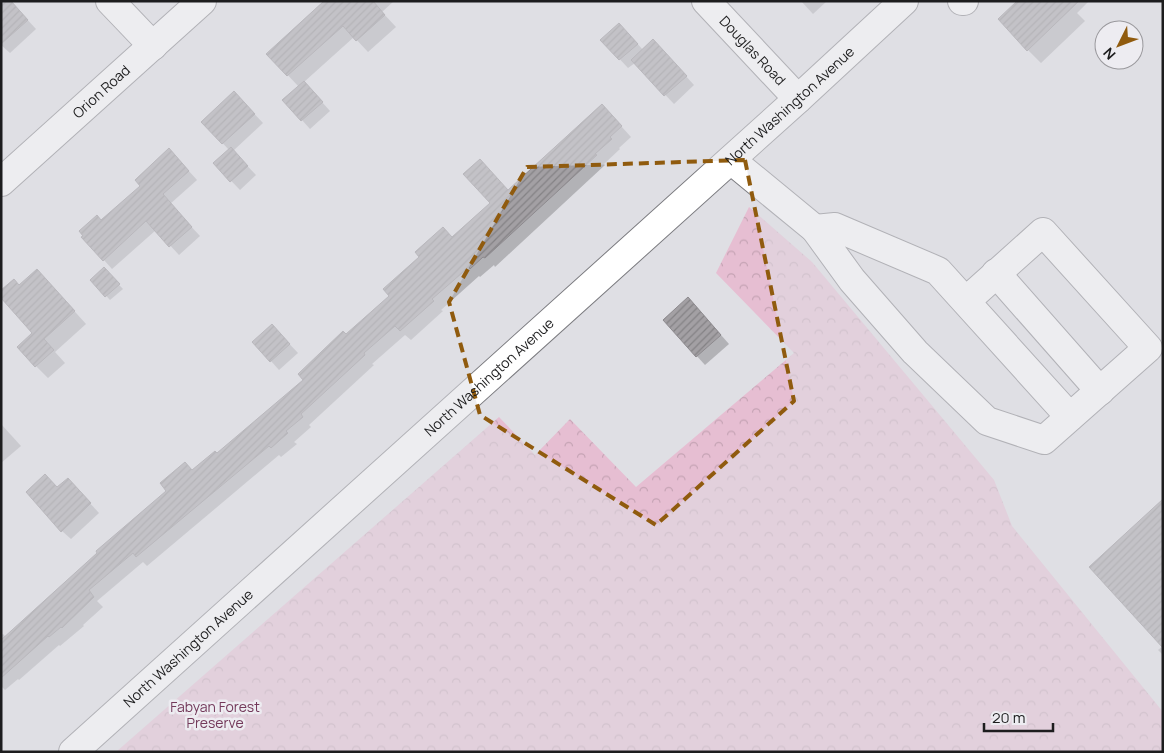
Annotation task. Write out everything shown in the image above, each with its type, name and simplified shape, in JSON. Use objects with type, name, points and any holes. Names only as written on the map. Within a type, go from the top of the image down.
[{"type":"main road","points":[[110,1],[152,46]]},
{"type":"main road","name":"Orion Road","points":[[1,182],[202,1]]},
{"type":"main road","name":"Douglas Road","points":[[706,1],[798,99]]},
{"type":"main road","name":"North Washington Avenue","points":[[73,752],[731,160],[904,1]]},
{"type":"main road","points":[[731,160],[815,229],[852,280],[915,352],[987,421],[1044,440],[1148,348],[1043,232],[966,301]]},
{"type":"main road","points":[[815,229],[834,227],[938,271],[1070,417]]},
{"type":"main road","points":[[996,273],[1100,390]]},
{"type":"highlighted area","points":[[745,160],[794,401],[656,525],[480,415],[449,302],[527,167]]},
{"type":"green space","name":"Fabyan Forest Preserve","points":[[749,207],[812,262],[994,480],[1012,526],[1163,712],[1163,752],[116,752],[499,417],[535,455],[570,419],[636,487],[794,353],[716,273]]},
{"type":"building","points":[[1,1],[11,1],[28,20],[1,44]]},
{"type":"building","points":[[324,1],[373,1],[385,15],[356,41],[343,26],[287,76],[266,54]]},
{"type":"building","points":[[1017,1],[1079,1],[1027,51],[998,19]]},
{"type":"building","points":[[619,23],[638,44],[619,60],[600,40]]},
{"type":"building","points":[[653,39],[687,76],[664,96],[631,60]]},
{"type":"building","points":[[304,81],[323,102],[301,121],[282,100]]},
{"type":"building","points":[[234,91],[255,114],[222,144],[201,122]]},
{"type":"building","points":[[602,104],[622,126],[610,137],[612,139],[595,154],[597,155],[485,258],[483,257],[470,269],[469,267],[432,299],[434,301],[400,331],[395,326],[364,353],[365,355],[301,414],[303,417],[286,431],[288,433],[271,448],[269,446],[136,557],[133,553],[89,590],[94,597],[62,628],[48,636],[1,678],[1,640],[97,553],[96,551],[166,491],[160,483],[185,462],[192,470],[215,451],[217,453],[303,380],[298,374],[343,331],[346,334],[389,296],[383,289],[419,257],[415,252],[443,227],[452,237],[490,203],[463,174],[480,159],[508,190]]},
{"type":"building","points":[[231,147],[248,166],[230,182],[213,163]]},
{"type":"building","points":[[169,148],[189,171],[163,194],[192,227],[169,247],[146,221],[103,261],[81,237],[83,236],[79,231],[97,215],[101,220],[140,186],[135,180]]},
{"type":"building","points":[[104,267],[120,284],[105,297],[90,280]]},
{"type":"building","points":[[37,269],[75,311],[44,339],[54,350],[35,367],[17,347],[32,333],[1,298],[1,290],[14,279],[19,285]]},
{"type":"building","points":[[688,297],[721,335],[696,357],[663,320]]},
{"type":"building","points":[[272,324],[290,344],[270,362],[252,342]]},
{"type":"building","points":[[45,474],[57,487],[68,478],[91,503],[61,532],[26,492]]},
{"type":"building","points":[[1163,499],[1163,648],[1089,567]]}]
